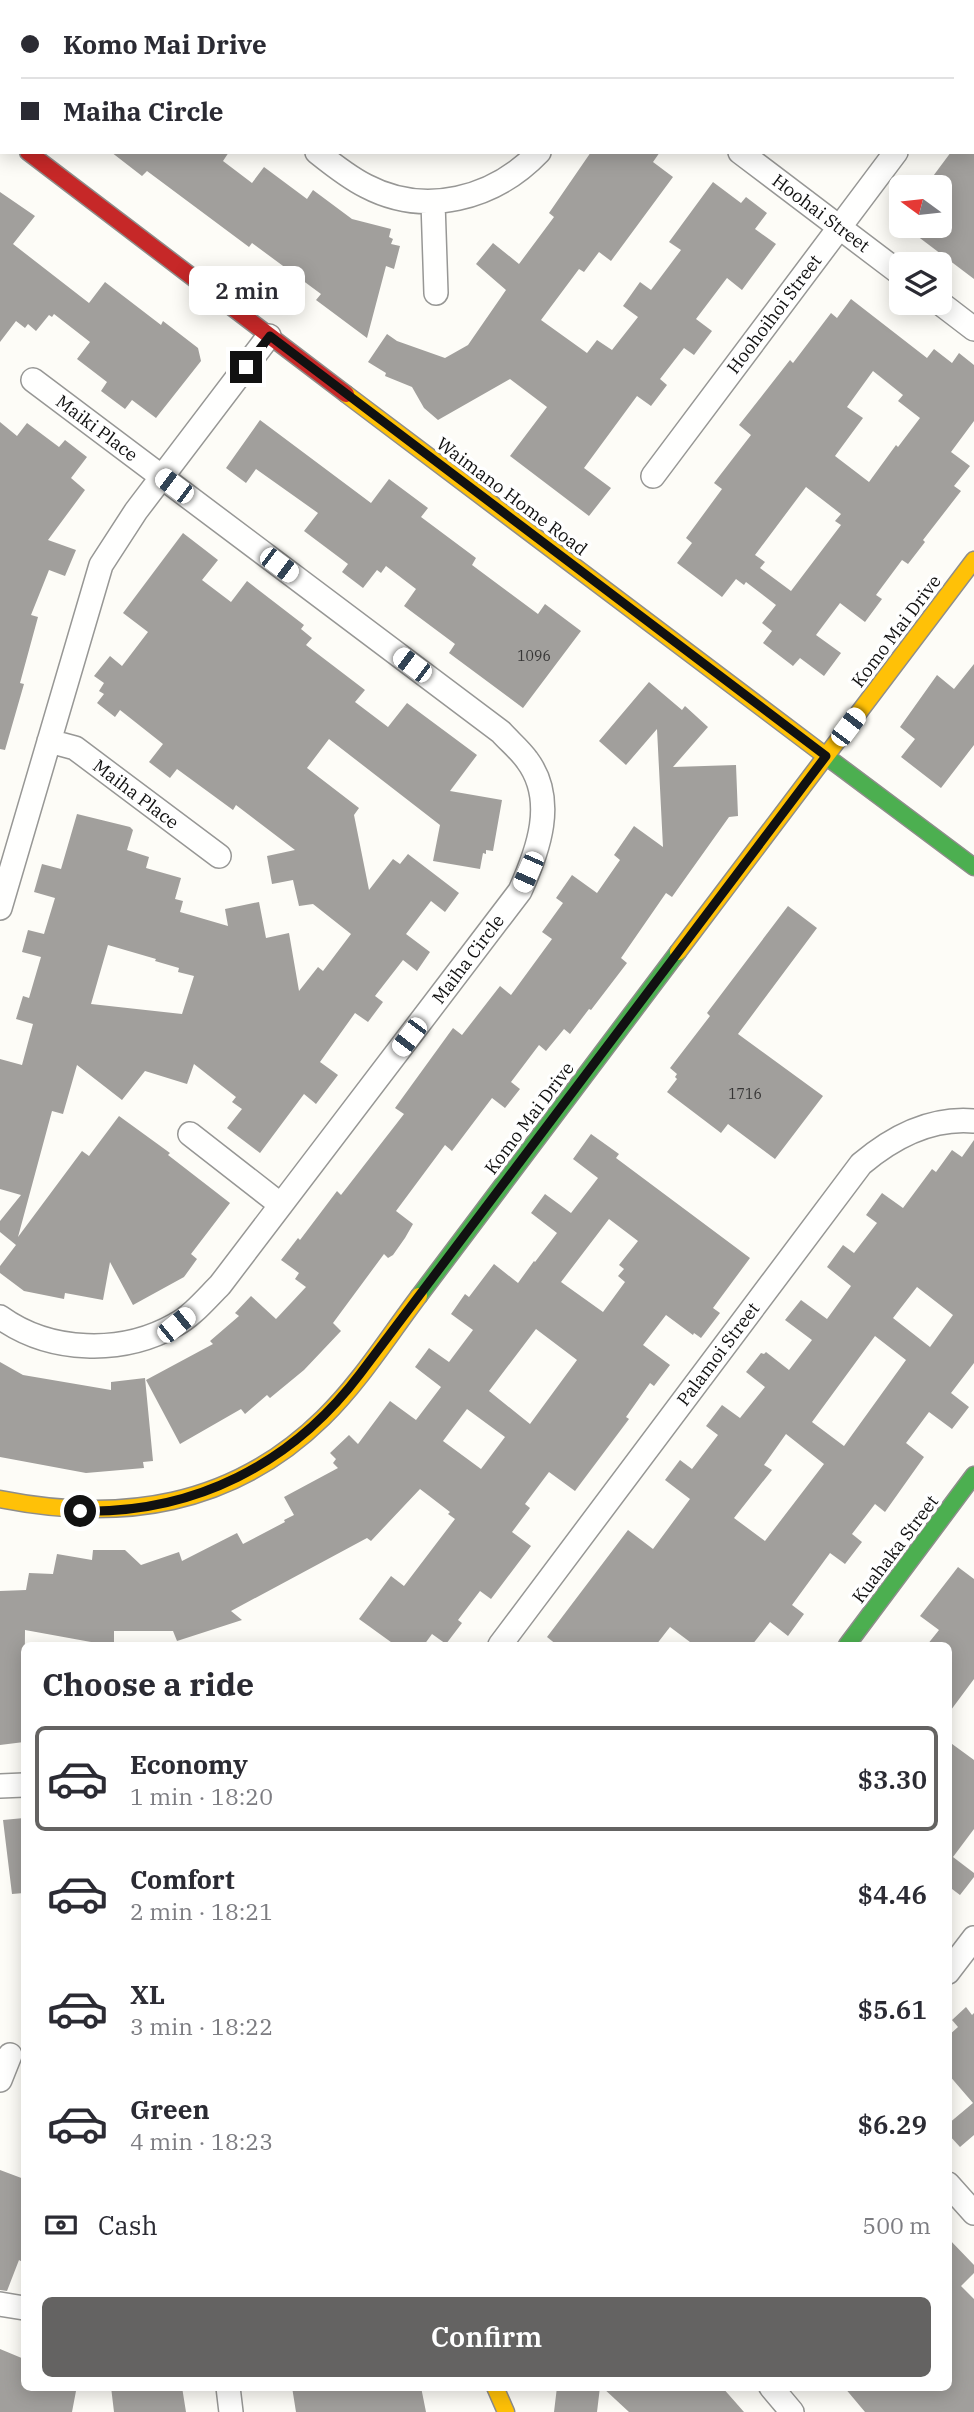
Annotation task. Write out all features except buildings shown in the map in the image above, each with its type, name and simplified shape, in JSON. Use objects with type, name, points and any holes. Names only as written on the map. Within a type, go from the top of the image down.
[{"type":"street","name":"Waimano Home Road","points":[[31,154],[974,867]]},
{"type":"street","points":[[320,154],[366,187],[388,196],[433,202],[479,193],[502,183],[525,167],[537,154]]},
{"type":"street","name":"Hoohai Street","points":[[743,154],[889,265]]},
{"type":"street","name":"Hoohoihoi Street","points":[[653,476],[895,154]]},
{"type":"street","points":[[433,202],[436,293]]},
{"type":"street","points":[[952,312],[974,329]]},
{"type":"street","points":[[0,908],[102,565],[113,544],[162,477],[270,336]]},
{"type":"street","name":"Maiki Place","points":[[33,380],[162,477]]},
{"type":"street","name":"Maiha Circle","points":[[0,1317],[28,1332],[54,1341],[100,1347],[119,1344],[176,1325],[220,1286],[520,891],[536,854],[542,826],[538,778],[527,760],[500,732],[162,477]]},
{"type":"street","name":"Komo Mai Drive","points":[[0,1499],[28,1506],[86,1511],[162,1504],[193,1496],[241,1476],[292,1445],[321,1420],[348,1391],[974,560]]},
{"type":"street","name":"Maiha Place","points":[[49,741],[75,748],[219,856]]},
{"type":"street","name":"Palamoi Street","points":[[502,1642],[861,1164],[880,1148],[911,1130],[937,1123],[974,1121]]},
{"type":"street","points":[[190,1134],[281,1205]]},
{"type":"street","name":"Kuahaka Street","points":[[848,1642],[974,1475]]},
{"type":"street","points":[[0,1786],[21,1785]]},
{"type":"street","points":[[952,1967],[974,1938]]},
{"type":"street","points":[[0,2080],[10,2055]]},
{"type":"street","points":[[952,2188],[974,2213]]},
{"type":"street","points":[[0,2304],[21,2308]]},
{"type":"street","points":[[228,2391],[230,2412]]},
{"type":"street","points":[[497,2391],[506,2412]]},
{"type":"street","points":[[774,2391],[792,2412]]},
{"type":"traffic: fast","points":[[823,754],[974,867]]},
{"type":"traffic: fast","points":[[419,1296],[678,952]]},
{"type":"traffic: fast","points":[[849,1642],[974,1475]]},
{"type":"traffic: slow","points":[[346,394],[823,754]]},
{"type":"traffic: slow","points":[[678,952],[974,560]]},
{"type":"traffic: slow","points":[[0,1499],[89,1509],[131,1507],[173,1501],[213,1489],[251,1472],[288,1448],[323,1418],[361,1374],[419,1296]]},
{"type":"traffic: slow","points":[[497,2391],[506,2412]]},
{"type":"traffic: jam","points":[[31,154],[346,394]]},
{"type":"route","points":[[80,1511],[130,1509],[162,1504],[217,1487],[262,1465],[292,1445],[321,1420],[348,1391],[826,756],[270,336],[246,367]]}]
